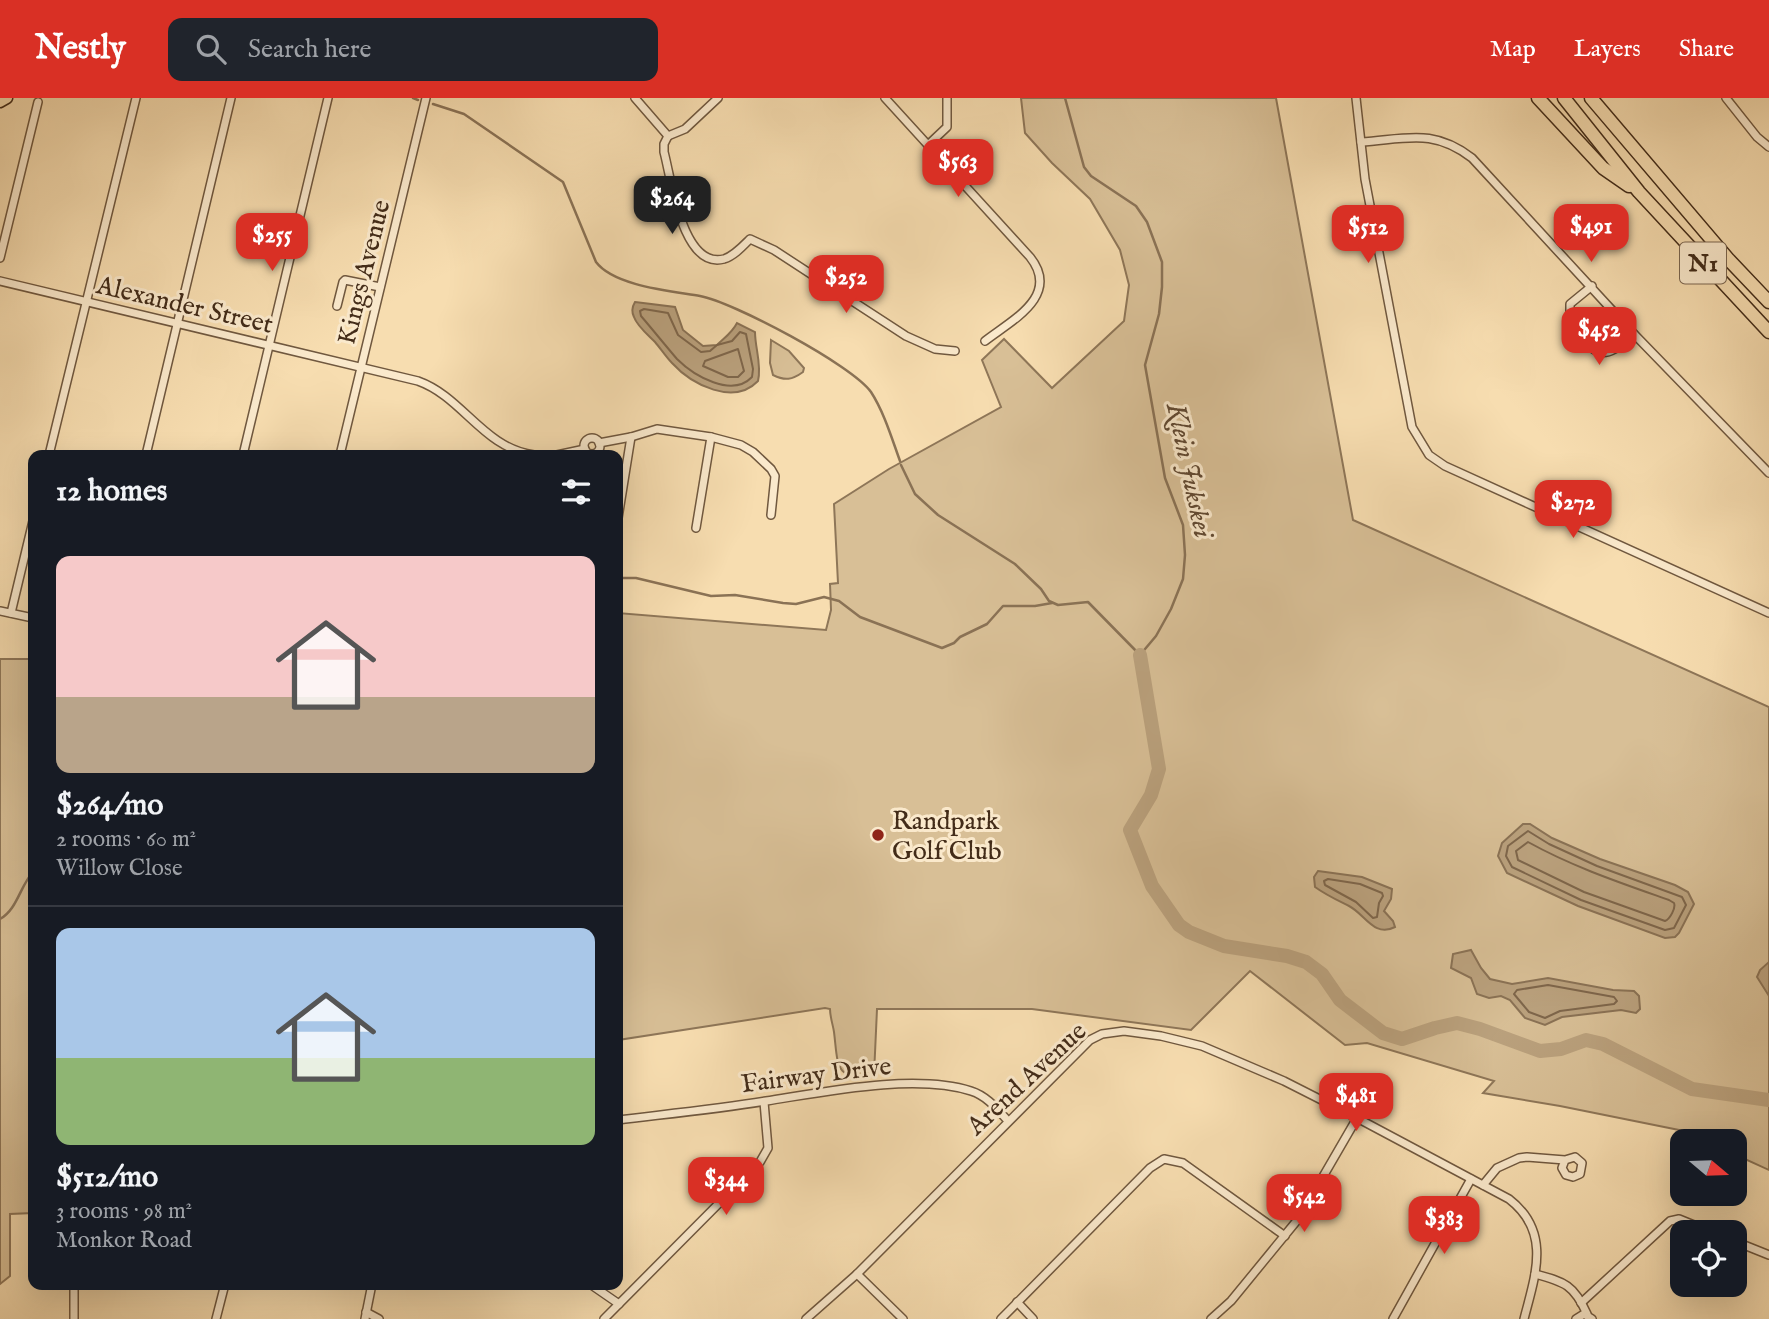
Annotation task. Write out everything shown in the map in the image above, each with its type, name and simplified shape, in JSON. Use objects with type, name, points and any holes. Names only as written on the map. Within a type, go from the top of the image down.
[{"type":"highway","points":[[1538,98],[1603,168],[1639,192]]},
{"type":"highway","name":"N1","points":[[1564,98],[1639,192],[1769,332]]},
{"type":"highway","name":"N1","points":[[1591,98],[1729,260],[1769,302]]},
{"type":"main road","points":[[0,102],[6,98]]},
{"type":"street","points":[[50,450],[136,98]]},
{"type":"street","points":[[147,450],[231,98]]},
{"type":"street","points":[[244,450],[328,98]]},
{"type":"street","name":"Kings Avenue","points":[[341,450],[426,98]]},
{"type":"street","points":[[635,98],[668,136]]},
{"type":"street","points":[[668,136],[685,129],[718,98]]},
{"type":"street","points":[[885,98],[1035,264],[1042,280],[1039,294],[1033,303],[985,341]]},
{"type":"street","points":[[928,145],[947,127],[947,98]]},
{"type":"street","points":[[1356,98],[1366,179],[1412,427],[1429,455],[1451,469],[1769,613]]},
{"type":"street","points":[[1726,98],[1757,137],[1769,147]]},
{"type":"street","points":[[0,258],[38,102]]},
{"type":"street","points":[[668,136],[664,152],[679,216],[691,242],[706,255],[719,260],[725,259],[750,239],[774,250],[906,336],[935,349],[955,351]]},
{"type":"street","points":[[1361,142],[1429,138],[1458,148],[1487,173],[1634,334],[1769,473]]},
{"type":"street","points":[[337,306],[345,280],[380,287]]},
{"type":"street","name":"Alexander Street","points":[[0,281],[425,384],[513,450]]},
{"type":"street","points":[[1592,286],[1570,304],[1570,325],[1592,350],[1599,354],[1613,352],[1634,334]]},
{"type":"street","points":[[580,450],[585,449],[584,443],[589,438],[599,443],[657,429],[711,437],[741,445],[771,468],[776,484],[771,515]]},
{"type":"street","points":[[623,487],[631,437]]},
{"type":"street","points":[[696,527],[711,437]]},
{"type":"street","points":[[11,613],[28,542]]},
{"type":"street","points":[[0,611],[28,617]]},
{"type":"street","name":"Arend Avenue","points":[[806,1319],[857,1273],[1090,1040],[1102,1034],[1124,1031],[1202,1046],[1283,1081],[1514,1203],[1527,1217],[1537,1250],[1535,1275],[1524,1319]]},
{"type":"street","name":"Fairway Drive","points":[[623,1119],[764,1102],[831,1089],[930,1084],[961,1088],[983,1096],[1008,1121]]},
{"type":"street","points":[[604,1319],[760,1162],[768,1148],[764,1102]]},
{"type":"street","points":[[1211,1319],[1231,1301],[1285,1236],[1310,1201],[1357,1118]]},
{"type":"street","points":[[1483,1185],[1497,1168],[1519,1158],[1565,1160]]},
{"type":"street","points":[[1001,1319],[1150,1168],[1164,1159],[1183,1163],[1285,1236]]},
{"type":"street","points":[[1393,1319],[1471,1179]]},
{"type":"street","points":[[1581,1303],[1670,1222]]},
{"type":"street","points":[[1747,1246],[1769,1255]]},
{"type":"street","points":[[857,1273],[903,1319]]},
{"type":"street","points":[[1535,1275],[1565,1283],[1589,1317]]},
{"type":"street","points":[[74,1290],[74,1319]]},
{"type":"street","points":[[216,1319],[223,1290]]},
{"type":"street","points":[[371,1290],[365,1316],[379,1319]]},
{"type":"street","points":[[599,1290],[619,1304]]},
{"type":"street","points":[[1017,1302],[1033,1319]]},
{"type":"street","points":[[1576,1319],[1581,1315],[1589,1317]]},
{"type":"shaded area","points":[[1021,98],[1276,98],[1353,520],[1769,707],[1769,1170],[1747,1160],[1747,1129],[1674,1129],[1483,1093],[1494,1081],[1367,1043],[1345,1045],[1250,971],[1191,1030],[1032,1009],[877,1009],[874,1075],[861,1077],[851,1076],[840,1068],[830,1009],[825,1008],[623,1039],[623,613],[826,630],[831,610],[830,584],[838,583],[834,504],[889,469],[1001,407],[982,360],[1004,339],[1052,388],[1124,321],[1129,285],[1120,250],[1090,199],[1025,133]]},
{"type":"shaded area","points":[[771,340],[789,351],[804,368],[803,372],[788,379],[773,375],[770,363]]},
{"type":"shaded area","points":[[0,659],[28,659],[28,1213],[10,1214],[10,1276],[0,1284]]},
{"type":"water","points":[[635,302],[675,307],[683,330],[703,346],[717,345],[737,323],[755,332],[758,381],[737,392],[726,392],[713,390],[690,379],[638,324],[632,311]]},
{"type":"water","points":[[1523,824],[1530,824],[1552,838],[1600,859],[1688,892],[1694,904],[1679,933],[1675,937],[1665,938],[1578,906],[1507,873],[1498,856],[1502,843]]},
{"type":"water","points":[[1318,871],[1362,877],[1392,889],[1391,899],[1384,911],[1395,927],[1388,930],[1375,927],[1355,910],[1315,887],[1314,877]]},
{"type":"water","points":[[1471,950],[1490,979],[1512,984],[1548,978],[1613,990],[1634,991],[1639,996],[1640,1009],[1636,1013],[1621,1010],[1562,1017],[1545,1025],[1525,1018],[1510,1000],[1501,996],[1489,998],[1477,994],[1471,978],[1451,968],[1453,954]]},
{"type":"water","points":[[1769,962],[1769,996],[1757,977]]},
{"type":"waterway","points":[[413,98],[418,100]]},
{"type":"waterway","name":"Klein Jukskei","points":[[901,465],[915,494],[938,515],[1015,564],[1041,589],[1049,601],[1058,605],[1088,602],[1140,655],[1156,636],[1183,579],[1185,555],[1183,525],[1165,478],[1145,365],[1159,314],[1162,262],[1147,222],[1136,206],[1091,176],[1084,167],[1065,98]]},
{"type":"waterway","points":[[433,104],[464,114],[563,182],[596,262],[604,270],[629,282],[700,296],[738,310],[791,336],[860,380],[880,408],[900,461]]},
{"type":"waterway","points":[[623,578],[636,578],[711,596],[735,595],[783,603],[796,604],[824,597],[839,601],[860,617],[942,648],[987,624],[1003,606],[1052,603]]},
{"type":"waterway","name":"Klein Jukskei","points":[[1140,655],[1159,769],[1151,795],[1130,830],[1152,886],[1179,925],[1189,932],[1224,946],[1287,956],[1306,962],[1322,974],[1340,1000],[1383,1033],[1402,1039],[1457,1023],[1540,1051],[1561,1049],[1586,1040],[1603,1044],[1692,1089],[1769,1100]]},
{"type":"waterway","points":[[0,919],[10,910],[28,880]]},
{"type":"place","name":"Randpark Golf Club","points":[[878,835]]}]
